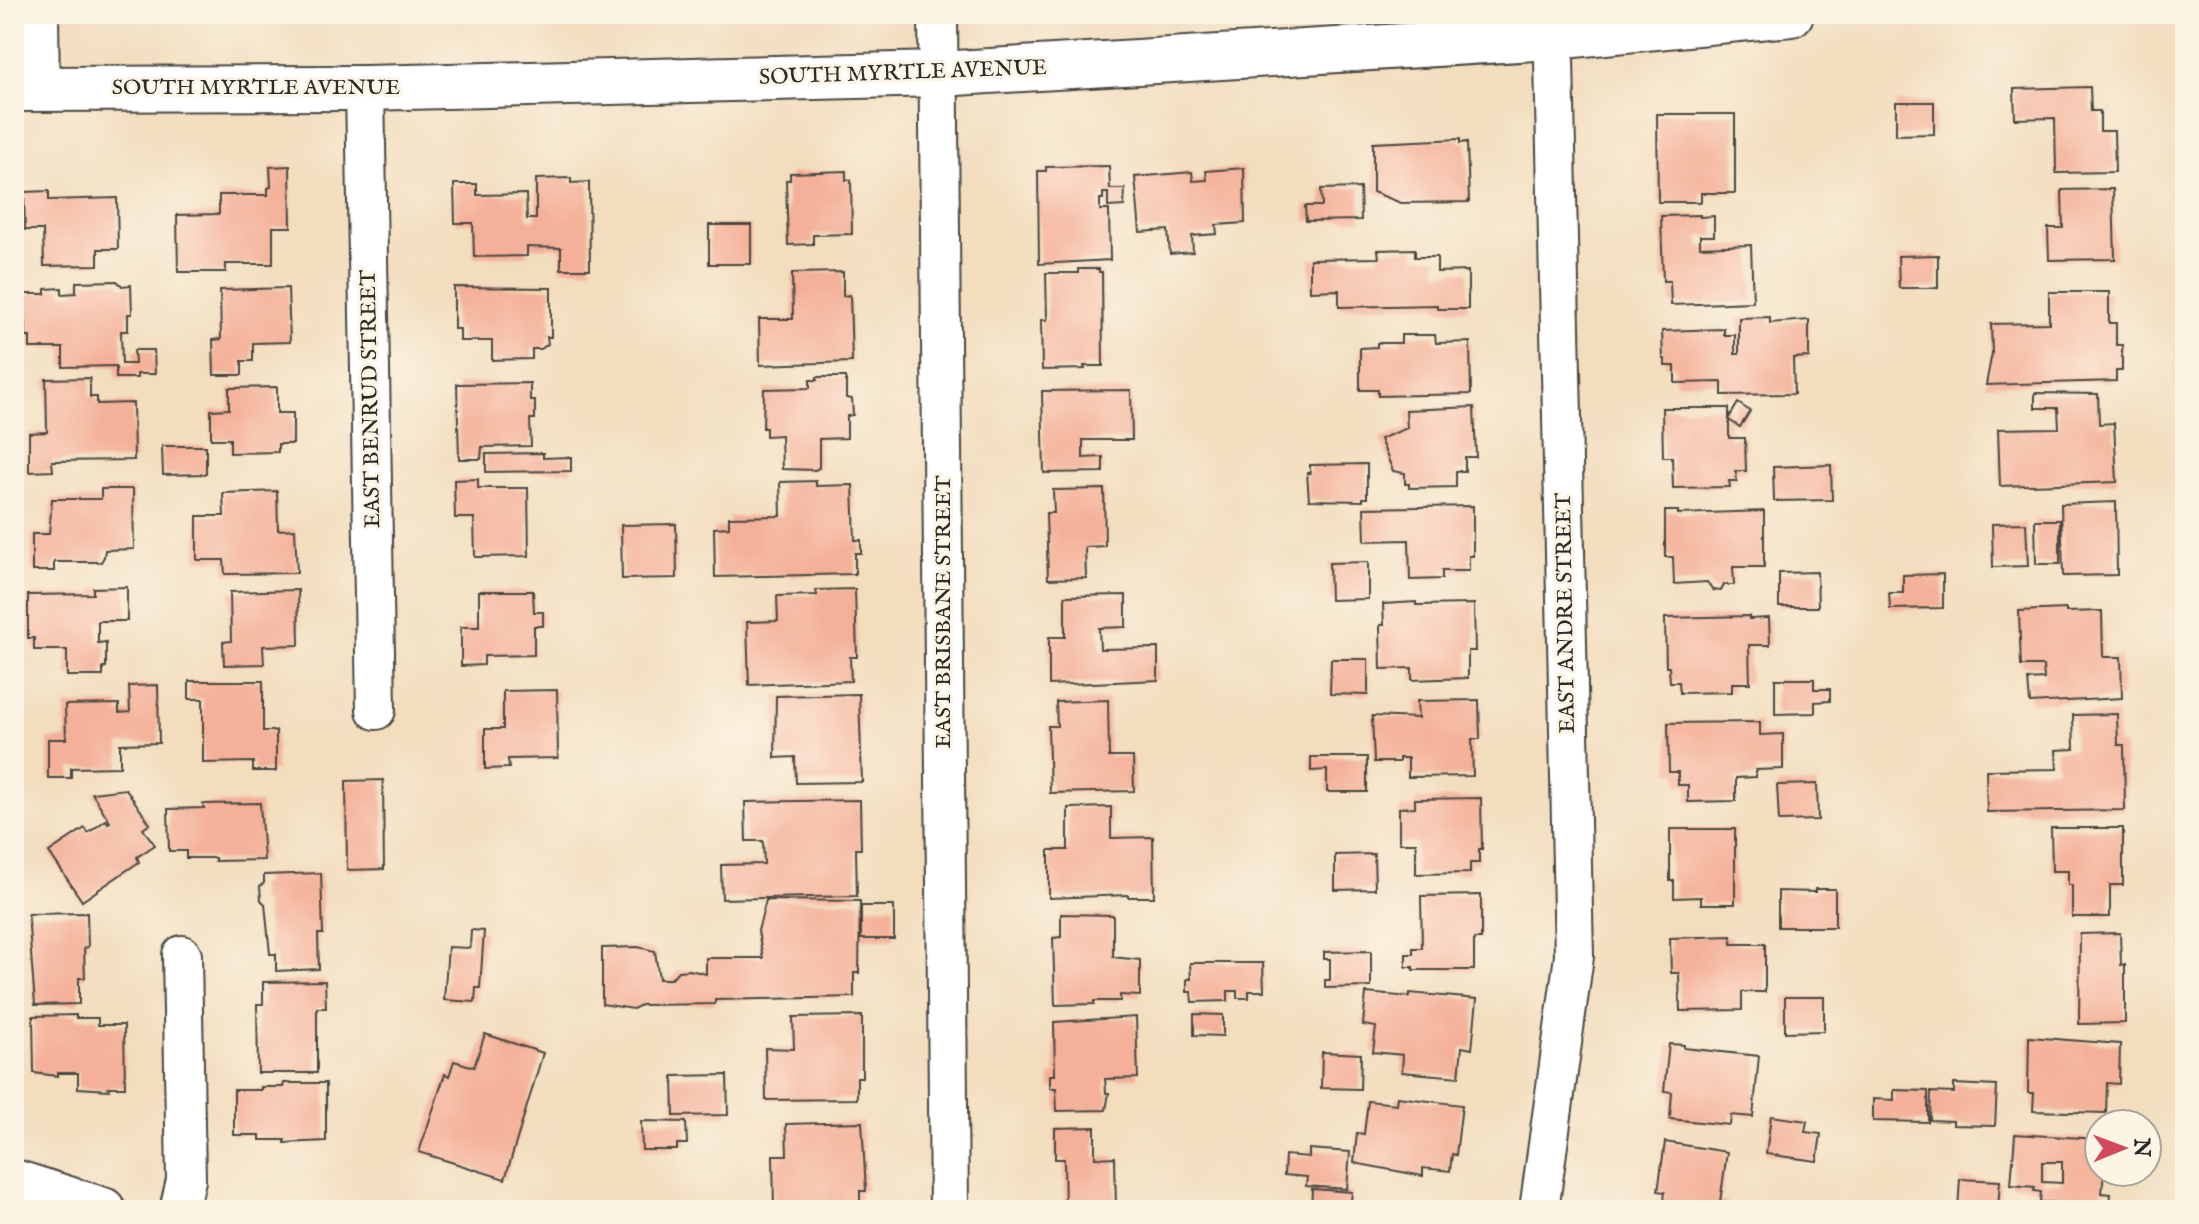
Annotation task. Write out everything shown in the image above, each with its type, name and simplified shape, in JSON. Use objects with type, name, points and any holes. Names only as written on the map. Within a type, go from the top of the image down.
[{"type":"main road","name":"SOUTH MYRTLE AVENUE","points":[[27,89],[365,88],[939,74],[1553,26],[1791,14]]},
{"type":"main road","points":[[14,1182],[103,1210]]},
{"type":"street","points":[[27,89],[39,14]]},
{"type":"street","name":"EAST BRISBANE STREET","points":[[938,14],[949,1210]]},
{"type":"street","name":"EAST ANDRE STREET","points":[[1539,1210],[1574,956],[1553,26]]},
{"type":"street","name":"EAST BENRUD STREET","points":[[365,88],[376,710]]},
{"type":"street","points":[[179,1210],[186,1180],[182,955]]},
{"type":"building","points":[[2090,87],[2091,111],[2100,111],[2100,131],[2114,131],[2115,172],[2056,173],[2055,118],[2015,119],[2014,89]]},
{"type":"building","points":[[1896,102],[1934,102],[1934,134],[1896,135]]},
{"type":"building","points":[[1657,114],[1735,114],[1735,193],[1701,193],[1701,202],[1658,202]]},
{"type":"building","points":[[1460,139],[1460,143],[1467,142],[1469,202],[1401,203],[1373,192],[1373,143]]},
{"type":"building","points":[[290,166],[291,227],[273,227],[273,264],[226,264],[226,272],[178,272],[177,215],[219,214],[219,195],[268,195],[268,188],[271,187],[270,167]]},
{"type":"building","points":[[1109,166],[1110,189],[1125,189],[1124,206],[1108,207],[1108,193],[1103,193],[1103,199],[1100,199],[1100,210],[1109,210],[1110,260],[1039,264],[1038,171],[1046,171],[1046,167]]},
{"type":"building","points":[[1244,168],[1245,223],[1216,225],[1217,234],[1192,236],[1193,252],[1170,254],[1168,230],[1140,232],[1135,177],[1192,172],[1193,181],[1207,180],[1206,171]]},
{"type":"building","points":[[846,171],[846,180],[851,180],[852,234],[813,235],[813,244],[788,245],[786,180],[790,180],[790,173]]},
{"type":"building","points":[[571,178],[571,183],[589,182],[590,269],[561,269],[561,248],[527,247],[527,256],[474,257],[473,223],[455,223],[454,184],[477,184],[477,195],[526,194],[527,219],[536,219],[536,179]]},
{"type":"building","points":[[1360,188],[1361,220],[1306,221],[1305,206],[1322,206],[1321,189]]},
{"type":"building","points":[[2113,189],[2115,259],[2049,260],[2048,228],[2063,228],[2062,190]]},
{"type":"building","points":[[49,191],[49,200],[117,198],[118,249],[98,249],[98,265],[44,266],[43,230],[25,230],[24,192]]},
{"type":"building","points":[[1661,216],[1714,216],[1714,236],[1700,236],[1700,247],[1751,245],[1753,302],[1671,305],[1670,281],[1663,281]]},
{"type":"building","points":[[709,225],[751,225],[751,264],[709,264]]},
{"type":"building","points":[[1415,249],[1415,257],[1437,257],[1437,272],[1468,271],[1468,309],[1437,309],[1437,305],[1339,307],[1339,290],[1310,291],[1310,259],[1379,258],[1378,250]]},
{"type":"building","points":[[1938,255],[1938,288],[1899,288],[1898,256]]},
{"type":"building","points":[[1078,269],[1099,269],[1102,272],[1103,366],[1042,370],[1041,320],[1047,320],[1046,273],[1078,273]]},
{"type":"building","points":[[843,272],[843,296],[850,295],[852,362],[760,365],[759,319],[793,319],[792,273]]},
{"type":"building","points":[[117,281],[122,286],[131,285],[132,314],[128,314],[128,331],[121,331],[122,364],[135,364],[134,350],[154,350],[155,374],[116,378],[116,366],[63,367],[63,348],[30,348],[30,337],[26,337],[24,294],[45,294],[45,289],[62,288],[62,294],[76,293],[76,282]]},
{"type":"building","points":[[454,287],[551,288],[551,337],[547,337],[548,344],[541,349],[532,349],[532,359],[492,360],[492,341],[460,341],[460,329],[454,329]]},
{"type":"building","points":[[288,288],[290,342],[253,343],[253,361],[242,361],[242,375],[214,375],[213,340],[221,339],[220,290]]},
{"type":"building","points":[[2049,292],[2109,292],[2109,323],[2116,323],[2116,345],[2122,345],[2122,371],[2116,371],[2116,381],[1986,385],[1992,353],[1991,324],[2049,323]]},
{"type":"building","points":[[1770,317],[1770,323],[1809,320],[1809,357],[1793,358],[1794,394],[1722,395],[1722,382],[1675,383],[1675,366],[1665,366],[1662,331],[1724,329],[1724,335],[1735,335],[1735,354],[1739,354],[1739,318]]},
{"type":"building","points":[[1401,335],[1435,335],[1436,343],[1470,342],[1471,394],[1378,396],[1378,390],[1360,390],[1360,348],[1377,347],[1377,343],[1401,343]]},
{"type":"building","points":[[817,377],[846,377],[846,398],[852,399],[853,415],[847,416],[847,438],[819,439],[819,468],[815,470],[782,469],[781,435],[766,436],[766,428],[763,428],[764,389],[810,388],[810,380],[817,380]]},
{"type":"building","points":[[90,378],[90,397],[97,397],[97,404],[133,403],[134,460],[52,461],[53,471],[29,472],[29,433],[47,432],[46,379]]},
{"type":"building","points":[[530,383],[530,401],[535,401],[535,419],[530,419],[531,446],[482,447],[481,459],[459,459],[457,384]]},
{"type":"building","points":[[277,387],[277,413],[293,413],[293,444],[278,444],[278,452],[230,453],[230,439],[211,439],[211,410],[229,409],[229,388]]},
{"type":"building","points":[[1131,390],[1132,440],[1083,440],[1083,458],[1103,457],[1103,472],[1044,473],[1042,391]]},
{"type":"building","points":[[2035,393],[2098,394],[2099,424],[2114,423],[2117,482],[2000,486],[1998,429],[2059,428],[2058,408],[2035,408]]},
{"type":"building","points":[[1738,403],[1750,411],[1740,427],[1729,420],[1729,438],[1745,438],[1746,471],[1736,471],[1737,481],[1729,481],[1730,487],[1673,488],[1672,457],[1663,457],[1662,408],[1729,408],[1729,418]]},
{"type":"building","points":[[1474,407],[1476,457],[1465,457],[1465,471],[1456,471],[1456,487],[1409,488],[1409,484],[1405,484],[1405,473],[1393,471],[1380,439],[1407,428],[1406,410]]},
{"type":"building","points":[[162,446],[206,446],[206,474],[163,475]]},
{"type":"building","points":[[543,453],[543,458],[571,457],[571,471],[486,472],[486,454]]},
{"type":"building","points":[[1367,464],[1367,498],[1363,501],[1309,500],[1307,473],[1310,473],[1310,465]]},
{"type":"building","points":[[1831,465],[1832,500],[1774,501],[1773,467]]},
{"type":"building","points":[[478,479],[478,488],[528,488],[529,556],[475,557],[474,518],[455,518],[454,480]]},
{"type":"building","points":[[816,481],[816,486],[853,485],[855,540],[861,540],[861,553],[855,553],[855,574],[715,577],[714,528],[729,527],[729,517],[781,516],[780,482]]},
{"type":"building","points":[[101,489],[133,489],[134,549],[105,550],[101,562],[54,562],[54,571],[32,571],[32,534],[49,534],[52,499],[101,499]]},
{"type":"building","points":[[1104,489],[1105,546],[1085,547],[1086,578],[1048,579],[1046,513],[1054,513],[1053,490]]},
{"type":"building","points":[[277,491],[278,530],[295,529],[297,573],[225,574],[224,560],[197,560],[197,516],[224,516],[223,493]]},
{"type":"building","points":[[2116,502],[2117,575],[2063,576],[2061,504]]},
{"type":"building","points":[[1473,506],[1473,556],[1469,556],[1469,571],[1442,571],[1442,579],[1410,580],[1409,540],[1365,541],[1364,508]]},
{"type":"building","points":[[1665,511],[1678,511],[1678,514],[1764,511],[1764,567],[1733,567],[1734,585],[1724,585],[1721,591],[1713,590],[1707,582],[1674,584],[1673,557],[1665,557]]},
{"type":"building","points":[[2035,520],[2060,520],[2060,564],[2036,564]]},
{"type":"building","points":[[2026,523],[2028,566],[1993,567],[1992,524]]},
{"type":"building","points":[[676,524],[677,578],[622,579],[621,525]]},
{"type":"building","points":[[1368,562],[1368,599],[1330,600],[1329,563]]},
{"type":"building","points":[[1817,572],[1818,607],[1779,607],[1779,573]]},
{"type":"building","points":[[1943,574],[1943,608],[1890,609],[1889,593],[1903,593],[1903,575]]},
{"type":"building","points":[[127,587],[127,621],[98,621],[98,643],[106,642],[103,676],[67,676],[67,650],[34,650],[34,638],[28,638],[28,595],[93,594],[93,588]]},
{"type":"building","points":[[855,589],[857,657],[850,657],[851,681],[749,685],[747,622],[778,621],[777,596],[817,595],[816,590]]},
{"type":"building","points":[[298,590],[299,645],[263,646],[264,664],[224,665],[223,642],[231,641],[230,592]]},
{"type":"building","points":[[479,591],[533,591],[534,612],[543,612],[543,626],[534,626],[534,655],[484,656],[484,665],[461,666],[461,627],[479,627]]},
{"type":"building","points":[[1126,595],[1126,627],[1099,628],[1100,649],[1158,648],[1158,680],[1049,685],[1049,637],[1065,637],[1065,596]]},
{"type":"building","points":[[1416,602],[1416,605],[1474,604],[1475,651],[1468,651],[1468,678],[1412,680],[1412,668],[1381,669],[1383,604]]},
{"type":"building","points":[[2066,609],[2066,612],[2102,611],[2103,657],[2121,657],[2122,698],[2030,703],[2028,680],[2044,679],[2043,666],[2021,666],[2019,611]]},
{"type":"building","points":[[1749,616],[1749,619],[1769,618],[1770,645],[1749,645],[1750,683],[1732,683],[1732,692],[1680,693],[1679,682],[1670,682],[1669,667],[1666,667],[1665,618]]},
{"type":"building","points":[[1331,659],[1368,659],[1368,695],[1330,694]]},
{"type":"building","points":[[1775,679],[1814,679],[1814,689],[1830,689],[1830,701],[1815,702],[1815,713],[1775,714]]},
{"type":"building","points":[[189,681],[263,681],[263,731],[276,731],[276,771],[253,771],[253,762],[203,763],[203,699],[189,699]]},
{"type":"building","points":[[158,685],[159,743],[120,744],[120,767],[71,768],[71,778],[48,778],[48,739],[66,739],[65,705],[119,704],[119,713],[130,712],[129,686]]},
{"type":"building","points":[[557,690],[558,758],[508,759],[509,768],[485,769],[485,729],[503,729],[503,691]]},
{"type":"building","points":[[859,694],[862,782],[796,783],[795,757],[775,758],[776,696]]},
{"type":"building","points":[[1108,700],[1109,757],[1133,757],[1134,791],[1050,793],[1048,726],[1057,726],[1056,702]]},
{"type":"building","points":[[1479,700],[1480,739],[1472,739],[1473,776],[1408,777],[1408,758],[1399,758],[1399,762],[1374,762],[1372,716],[1418,718],[1417,701]]},
{"type":"building","points":[[2117,714],[2118,745],[2124,745],[2125,810],[1987,812],[1986,770],[2057,769],[2056,750],[2074,749],[2073,715]]},
{"type":"building","points":[[1760,722],[1760,735],[1783,734],[1783,769],[1756,770],[1756,777],[1736,778],[1736,801],[1688,802],[1688,785],[1678,785],[1678,772],[1669,772],[1668,723]]},
{"type":"building","points":[[1311,757],[1367,757],[1367,792],[1327,792],[1327,770],[1311,771]]},
{"type":"building","points":[[383,780],[384,869],[347,870],[346,781]]},
{"type":"building","points":[[1817,784],[1818,820],[1779,821],[1777,785]]},
{"type":"building","points":[[126,789],[150,824],[143,829],[155,845],[137,857],[139,862],[82,901],[49,852],[85,828],[88,833],[106,820],[110,822],[92,793]]},
{"type":"building","points":[[1481,798],[1482,849],[1479,849],[1479,863],[1470,863],[1470,873],[1416,874],[1416,843],[1399,843],[1399,808],[1415,807],[1415,799]]},
{"type":"building","points":[[860,800],[861,849],[856,849],[857,896],[722,899],[721,865],[764,864],[763,841],[746,841],[745,802]]},
{"type":"building","points":[[260,803],[264,860],[215,861],[215,858],[186,858],[186,851],[169,851],[168,809],[204,808],[203,804]]},
{"type":"building","points":[[1111,807],[1111,838],[1153,837],[1154,897],[1049,898],[1049,850],[1068,850],[1068,808]]},
{"type":"building","points":[[2051,828],[2123,828],[2123,885],[2110,885],[2110,917],[2072,917],[2072,885],[2068,885],[2068,871],[2052,871]]},
{"type":"building","points":[[1670,829],[1735,829],[1735,904],[1701,904],[1701,897],[1674,898],[1674,881],[1670,881]]},
{"type":"building","points":[[1374,854],[1375,889],[1335,890],[1335,855]]},
{"type":"building","points":[[321,873],[323,934],[318,934],[319,969],[276,971],[276,954],[270,954],[265,904],[261,900],[260,886],[264,883],[264,875]]},
{"type":"building","points":[[1815,889],[1835,889],[1835,927],[1778,927],[1778,891],[1815,892]]},
{"type":"building","points":[[1481,895],[1481,939],[1474,939],[1474,970],[1413,970],[1413,967],[1406,967],[1406,954],[1413,954],[1413,948],[1422,948],[1421,896]]},
{"type":"building","points":[[766,900],[860,901],[859,973],[854,973],[854,997],[715,1000],[715,1004],[641,1005],[633,1009],[602,1004],[602,948],[638,947],[655,951],[659,979],[671,979],[678,971],[706,974],[706,958],[763,958],[758,931]]},
{"type":"building","points":[[861,906],[894,906],[894,939],[861,939]]},
{"type":"building","points":[[87,913],[88,947],[84,948],[85,978],[79,978],[79,1004],[35,1005],[28,914]]},
{"type":"building","points":[[1061,914],[1113,915],[1113,957],[1140,960],[1140,996],[1120,995],[1120,1001],[1094,1001],[1094,1004],[1055,1005],[1053,938],[1061,937]]},
{"type":"building","points":[[471,930],[484,931],[480,988],[476,988],[475,1002],[444,1000],[448,947],[470,948]]},
{"type":"building","points":[[2120,933],[2121,965],[2125,964],[2125,1023],[2079,1024],[2080,934]]},
{"type":"building","points":[[1731,936],[1732,944],[1765,944],[1765,992],[1742,992],[1742,1010],[1680,1011],[1679,973],[1671,973],[1670,938]]},
{"type":"building","points":[[1371,951],[1371,987],[1325,988],[1325,980],[1330,980],[1330,959],[1324,959],[1324,952]]},
{"type":"building","points":[[1190,963],[1263,963],[1264,991],[1249,991],[1249,998],[1237,998],[1237,991],[1228,991],[1228,1001],[1192,1002],[1191,992],[1187,992],[1187,979],[1191,979]]},
{"type":"building","points":[[325,981],[326,1008],[317,1008],[317,1073],[258,1073],[257,1004],[263,1004],[263,982]]},
{"type":"building","points":[[1366,993],[1477,999],[1472,1049],[1462,1047],[1459,1077],[1402,1072],[1403,1055],[1373,1052],[1376,1027],[1363,1025]]},
{"type":"building","points":[[1785,997],[1824,997],[1824,1031],[1785,1032]]},
{"type":"building","points":[[1194,1014],[1223,1015],[1223,1036],[1194,1035]]},
{"type":"building","points":[[76,1015],[76,1018],[98,1018],[98,1025],[124,1025],[125,1087],[108,1087],[109,1090],[78,1088],[78,1073],[58,1073],[58,1076],[34,1073],[33,1016]]},
{"type":"building","points":[[862,1016],[862,1077],[857,1077],[857,1099],[766,1100],[765,1048],[794,1049],[793,1017]]},
{"type":"building","points":[[1136,1017],[1138,1078],[1105,1079],[1106,1093],[1109,1093],[1106,1110],[1057,1111],[1056,1088],[1050,1088],[1050,1075],[1055,1075],[1054,1022]]},
{"type":"building","points":[[485,1034],[543,1053],[505,1179],[419,1152],[445,1074],[449,1076],[454,1061],[474,1067]]},
{"type":"building","points":[[2029,1037],[2120,1044],[2119,1084],[2107,1083],[2106,1108],[2083,1108],[2083,1112],[2033,1111],[2034,1093],[2028,1093]]},
{"type":"building","points":[[1669,1044],[1759,1056],[1753,1117],[1731,1115],[1730,1125],[1670,1119],[1672,1092],[1664,1091]]},
{"type":"building","points":[[1322,1052],[1361,1054],[1360,1089],[1321,1088]]},
{"type":"building","points":[[727,1075],[728,1115],[674,1116],[673,1076]]},
{"type":"building","points":[[284,1083],[326,1083],[326,1141],[285,1143],[285,1140],[260,1140],[260,1135],[234,1135],[234,1090],[283,1087]]},
{"type":"building","points":[[1954,1084],[1997,1086],[1995,1126],[1953,1125],[1953,1121],[1930,1120],[1931,1092],[1954,1093]]},
{"type":"building","points":[[1894,1090],[1928,1091],[1928,1122],[1873,1121],[1873,1099],[1894,1100]]},
{"type":"building","points":[[1397,1097],[1462,1105],[1456,1155],[1452,1154],[1450,1171],[1423,1168],[1423,1176],[1354,1163],[1357,1133],[1364,1134],[1368,1101],[1396,1104]]},
{"type":"building","points":[[1771,1116],[1807,1121],[1805,1132],[1821,1134],[1817,1161],[1766,1154]]},
{"type":"building","points":[[641,1121],[686,1122],[687,1144],[677,1144],[677,1150],[642,1150]]},
{"type":"building","points":[[862,1122],[866,1191],[860,1191],[860,1210],[774,1210],[773,1155],[787,1155],[786,1124]]},
{"type":"building","points":[[1095,1127],[1095,1158],[1115,1157],[1116,1210],[1065,1210],[1064,1159],[1055,1159],[1055,1128]]},
{"type":"building","points":[[2015,1134],[2083,1138],[2083,1188],[2102,1188],[2102,1193],[2111,1194],[2110,1205],[2040,1202],[2041,1192],[2034,1191],[2035,1187],[2011,1185]],"holes":[[[2042,1162],[2062,1162],[2062,1183],[2042,1182]]]},
{"type":"building","points":[[1665,1142],[1727,1152],[1720,1202],[1730,1204],[1729,1210],[1663,1210],[1665,1192],[1658,1191]]},
{"type":"building","points":[[1309,1149],[1350,1152],[1347,1189],[1306,1186],[1307,1177],[1284,1175],[1285,1155],[1309,1157]]},
{"type":"building","points":[[1960,1179],[2000,1181],[1998,1210],[1958,1210]]},
{"type":"building","points":[[1312,1189],[1352,1192],[1350,1210],[1311,1210]]}]
